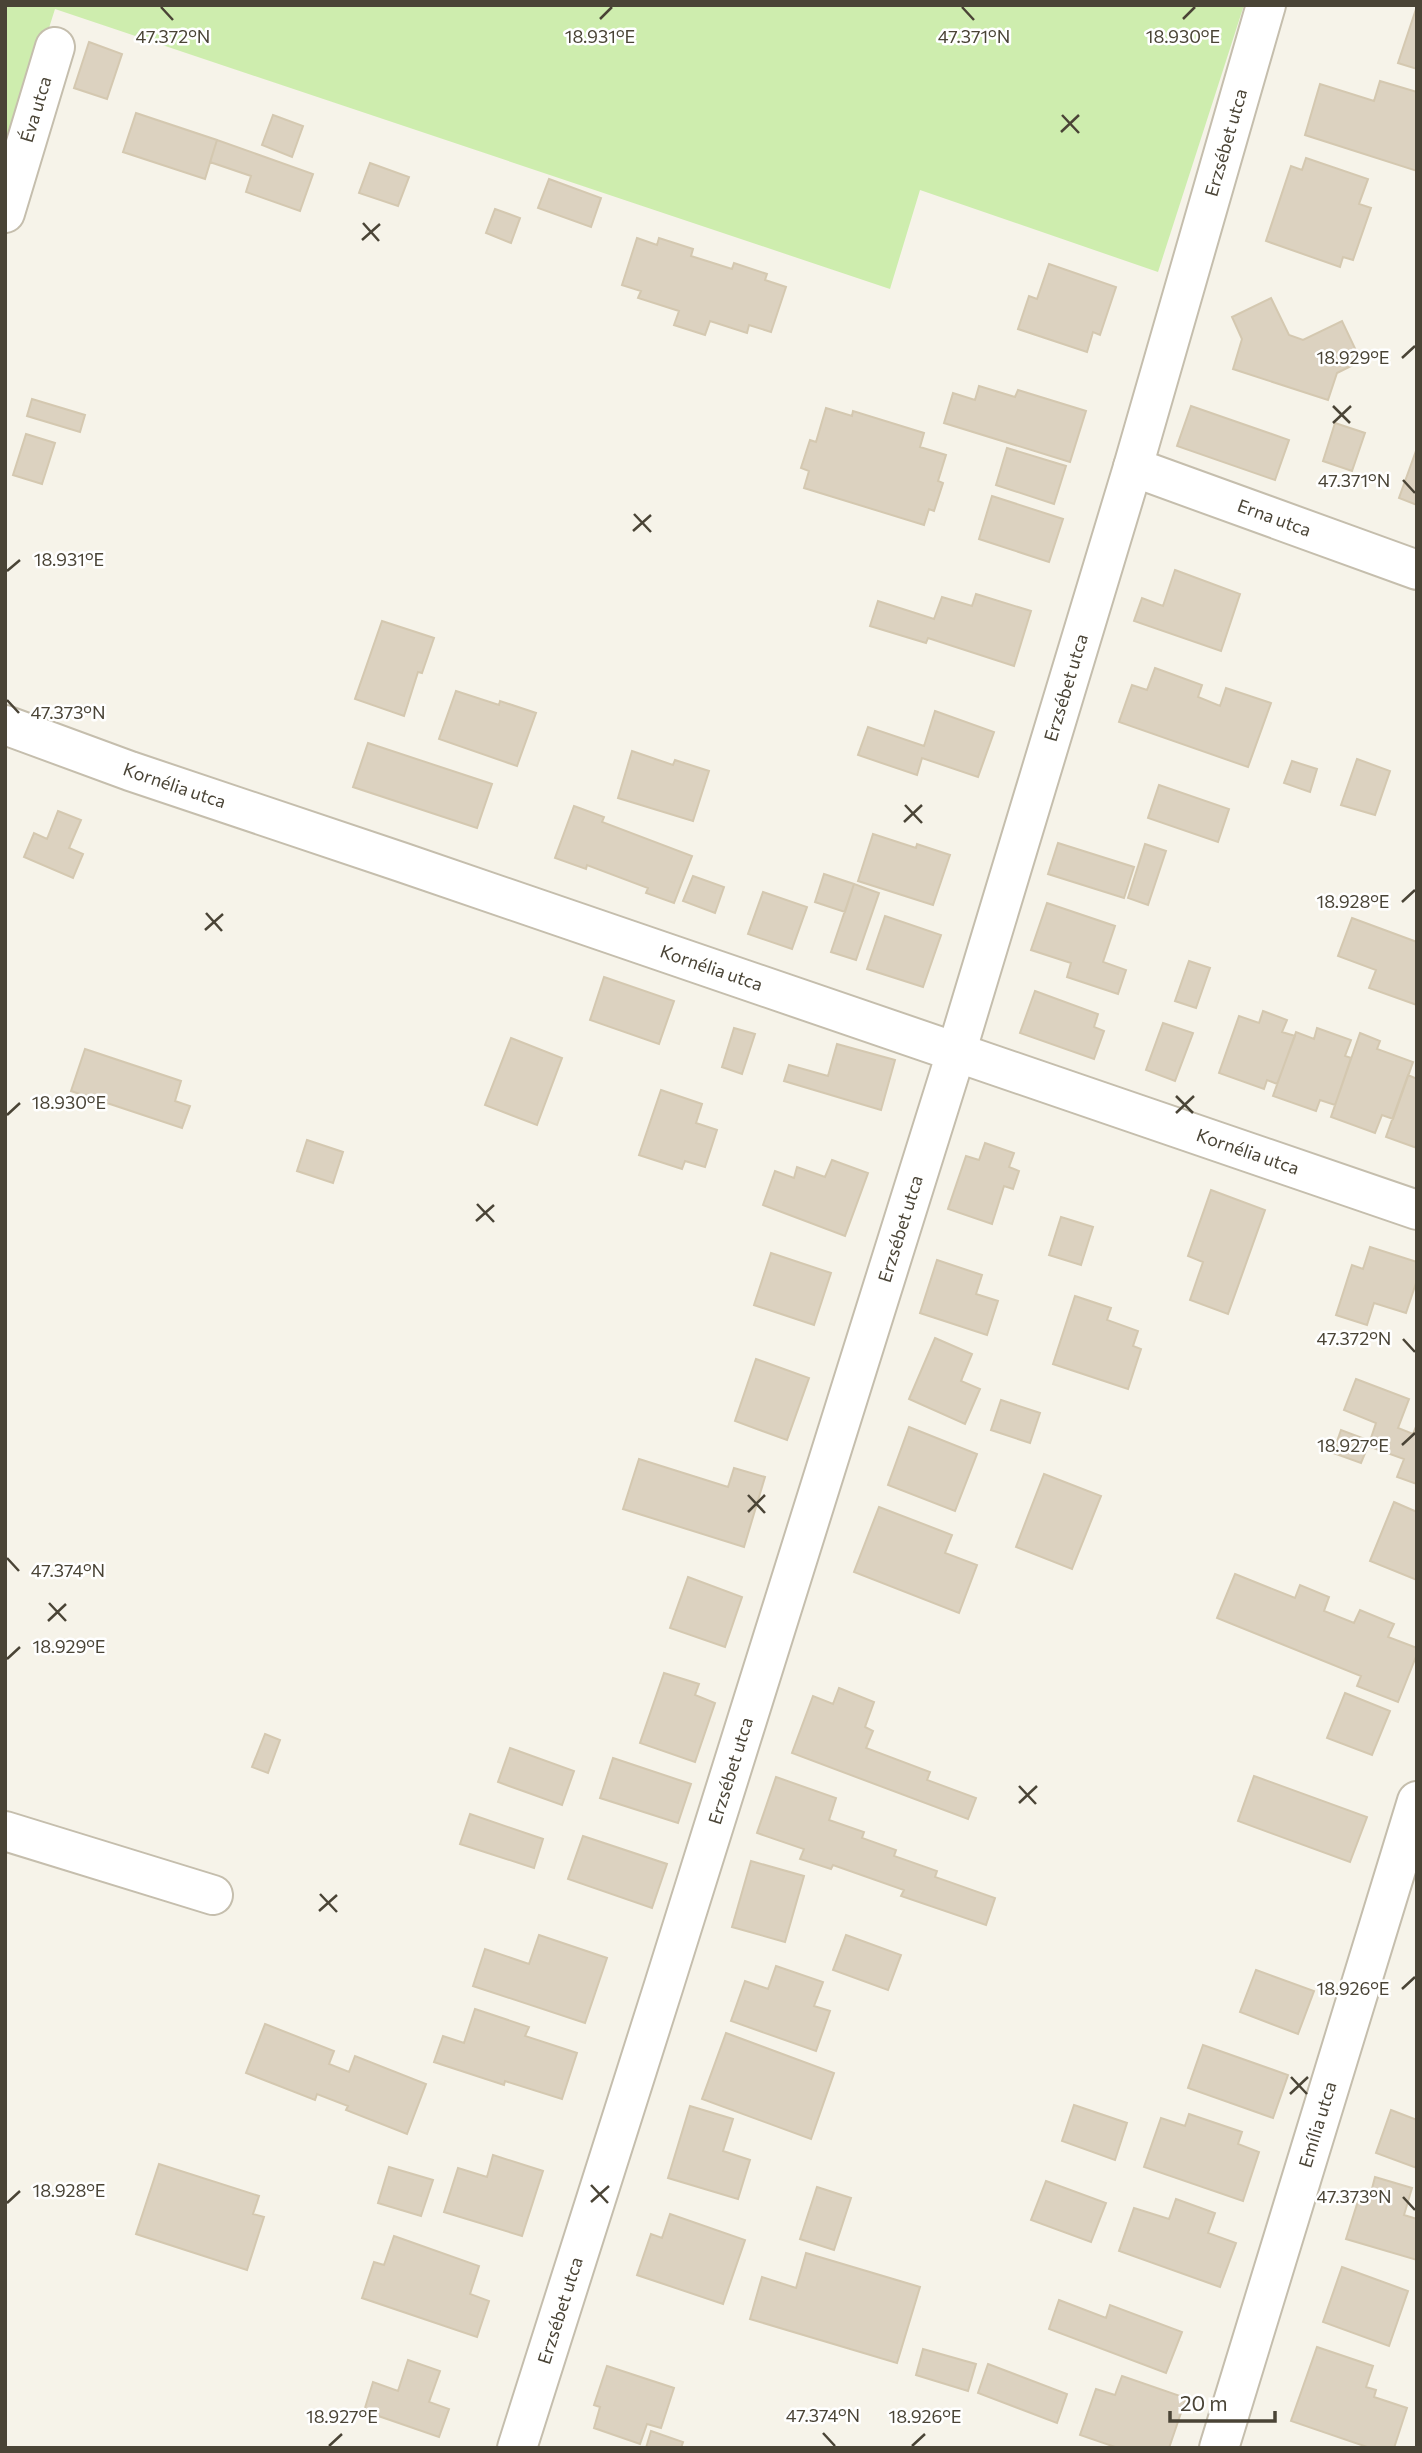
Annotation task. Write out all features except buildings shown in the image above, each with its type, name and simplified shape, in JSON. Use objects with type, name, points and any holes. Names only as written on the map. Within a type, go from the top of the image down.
[{"type":"street","name":"Erzsébet utca","points":[[517,2448],[956,1053],[1133,467],[1266,5]]},
{"type":"street","name":"Éva utca","points":[[5,213],[55,47]]},
{"type":"street","name":"Erna utca","points":[[1133,467],[1417,570]]},
{"type":"street","name":"Kornélia utca","points":[[5,725],[130,771],[1417,1210]]},
{"type":"street","name":"Emília utca","points":[[1219,2448],[1417,1801]]},
{"type":"street","points":[[5,1830],[213,1895]]},
{"type":"green space","points":[[5,5],[1244,5],[1158,272],[920,190],[890,289],[55,9],[5,167]]}]
